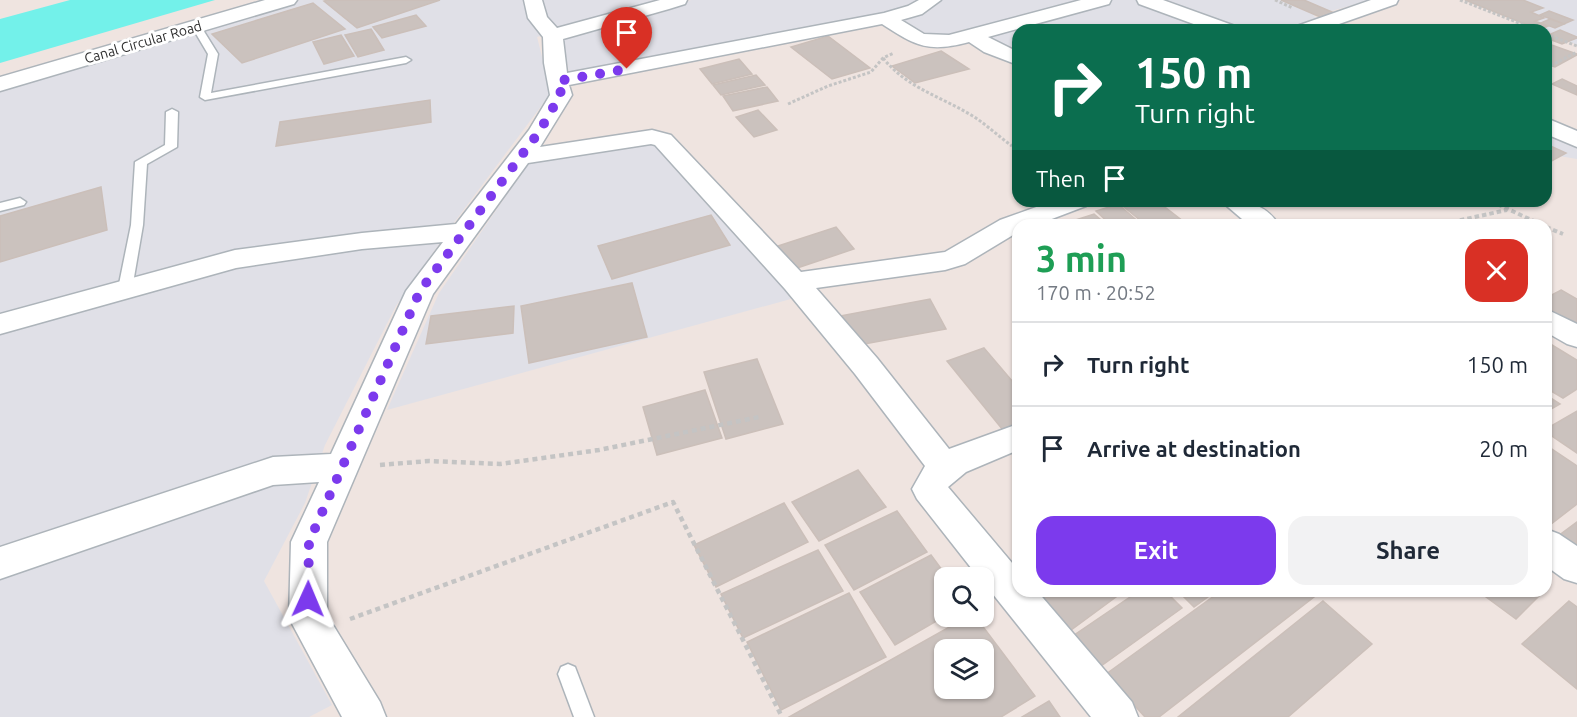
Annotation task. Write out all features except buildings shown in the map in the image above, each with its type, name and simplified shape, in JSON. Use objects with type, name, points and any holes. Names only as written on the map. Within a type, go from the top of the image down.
[{"type":"main road","name":"Canal Circular Road","points":[[0,84],[287,0]]},
{"type":"street","points":[[365,717],[308,618],[309,542],[420,291],[519,158],[561,94],[554,63],[554,36],[537,18],[533,0]]},
{"type":"street","points":[[554,36],[581,26],[653,10],[678,0]]},
{"type":"street","points":[[558,81],[885,18],[915,10],[932,0]]},
{"type":"street","points":[[885,18],[920,40],[949,41],[1102,0]]},
{"type":"street","points":[[1146,0],[1212,24]]},
{"type":"street","points":[[1337,24],[1389,0]]},
{"type":"street","points":[[972,34],[992,48],[1012,56]]},
{"type":"street","points":[[1552,128],[1577,140]]},
{"type":"street","points":[[519,158],[659,138],[795,282],[866,366],[944,467]]},
{"type":"street","points":[[1028,219],[1061,207]]},
{"type":"street","points":[[1241,207],[1258,219]]},
{"type":"street","points":[[795,282],[945,261],[956,258],[1012,225]]},
{"type":"street","points":[[0,324],[236,259],[362,241],[464,232]]},
{"type":"street","points":[[1552,322],[1577,337]]},
{"type":"street","points":[[1012,439],[944,467],[932,480],[930,489],[1012,589]]},
{"type":"street","points":[[0,562],[273,471],[342,467]]},
{"type":"street","points":[[1552,549],[1577,567]]},
{"type":"street","points":[[1019,597],[1117,717]]},
{"type":"lane","points":[[197,27],[213,54],[205,97],[406,60]]},
{"type":"lane","points":[[125,288],[137,225],[141,162],[171,147],[172,112]]},
{"type":"lane","points":[[0,207],[20,202]]},
{"type":"lane","points":[[568,674],[584,717]]},
{"type":"path","points":[[1461,0],[1522,24]]},
{"type":"path","points":[[1552,36],[1577,46]]},
{"type":"path","points":[[788,104],[828,86],[871,72],[883,57],[920,40]]},
{"type":"path","points":[[1552,65],[1577,52]]},
{"type":"path","points":[[883,57],[893,72],[915,88],[971,115],[1012,146]]},
{"type":"path","points":[[1502,207],[1528,219]]},
{"type":"path","points":[[1466,219],[1507,210]]},
{"type":"path","points":[[1552,229],[1563,234]]},
{"type":"path","points":[[342,467],[429,462],[500,464],[600,450],[759,417]]},
{"type":"path","points":[[315,631],[673,502],[782,717]]},
{"type":"shaded area","points":[[300,0],[661,0],[537,37],[551,93],[453,224],[396,306],[325,445],[305,503],[264,581],[332,705],[309,717],[0,717],[0,90]]},
{"type":"shaded area","points":[[691,0],[1371,0],[1313,16],[1329,24],[1012,24],[1012,49],[991,46],[983,36],[965,29],[945,35],[917,32],[895,19],[875,14],[611,68],[569,72],[562,37],[661,13]]},
{"type":"shaded area","points":[[1467,0],[1577,0],[1577,45],[1552,34],[1552,24],[1526,24]]},
{"type":"shaded area","points":[[1552,133],[1577,145],[1577,159],[1552,155]]},
{"type":"shaded area","points":[[653,142],[798,297],[387,410],[439,293],[531,160]]},
{"type":"water","points":[[70,0],[215,0],[0,63],[0,19]]},
{"type":"route","points":[[308,599],[309,542],[420,291],[539,132],[561,94],[558,81],[627,69]]}]
